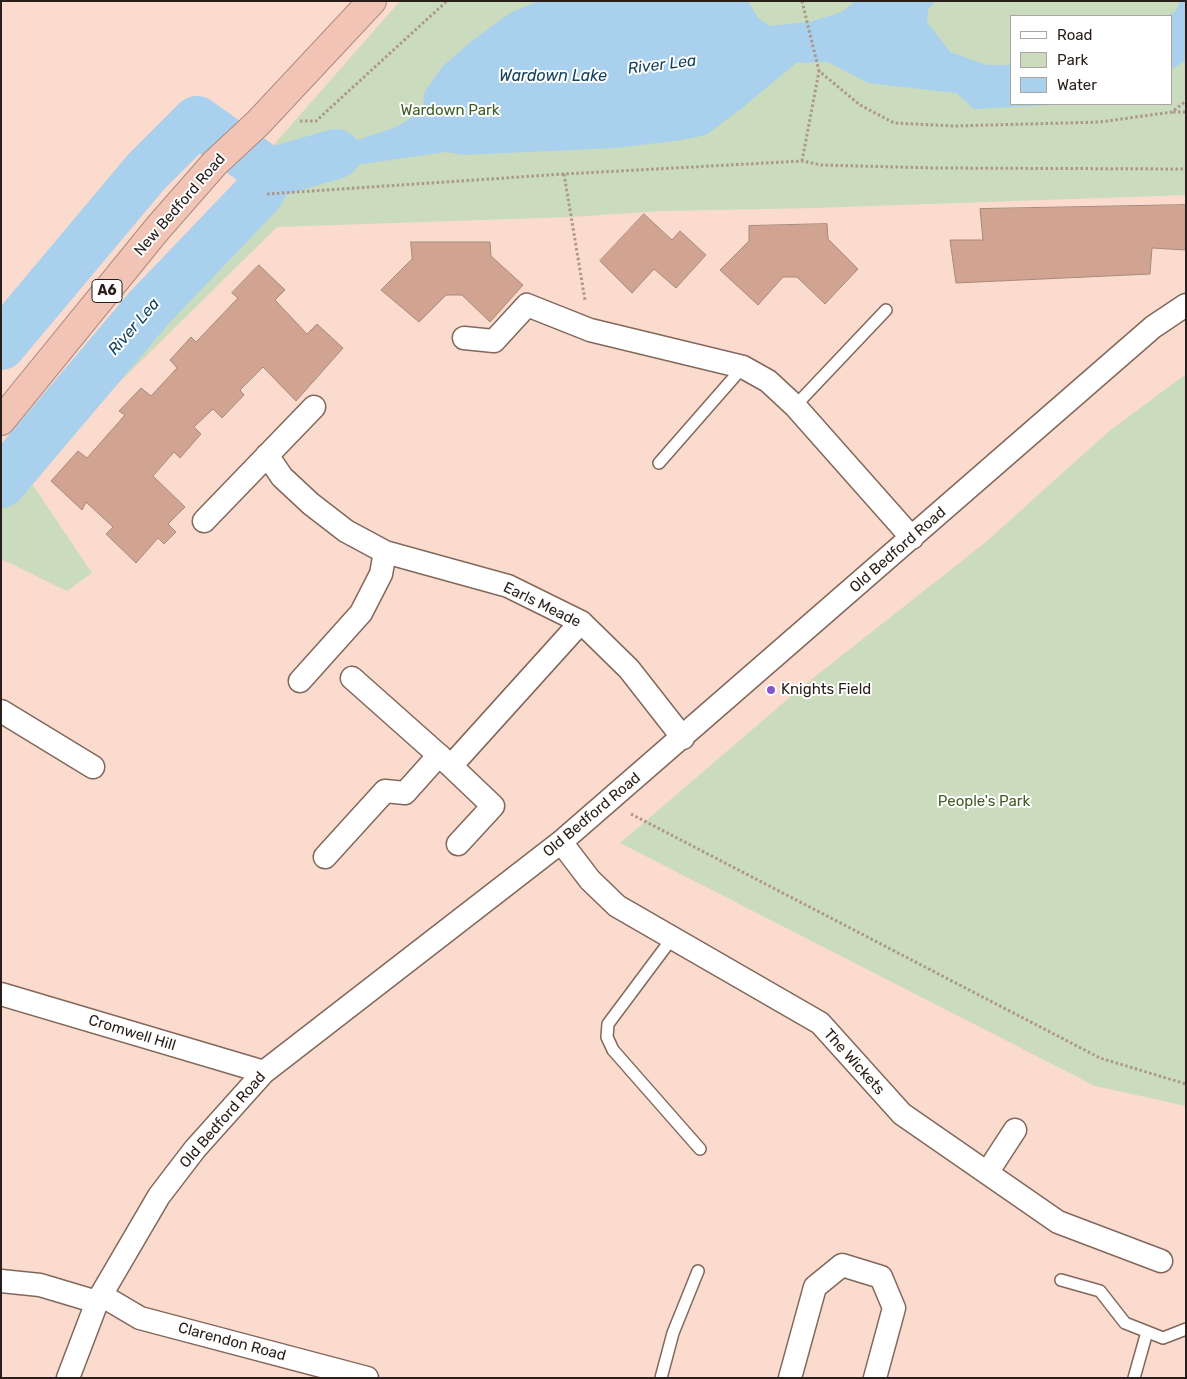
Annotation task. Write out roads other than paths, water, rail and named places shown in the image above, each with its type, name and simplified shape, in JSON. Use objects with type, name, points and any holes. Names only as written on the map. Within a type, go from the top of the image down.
[{"type":"highway","name":"New Bedford Road","points":[[1,421],[158,228],[215,163],[258,123],[372,1]]},
{"type":"street","points":[[464,338],[494,341],[527,305],[590,330],[743,367],[768,381],[795,406],[912,538]]},
{"type":"street","name":"Old Bedford Road","points":[[68,1378],[99,1298],[159,1196],[195,1149],[264,1072],[561,842],[683,738],[1153,327],[1186,305]]},
{"type":"street","points":[[204,521],[314,407]]},
{"type":"street","name":"Earls Meade","points":[[267,455],[282,477],[311,504],[346,531],[385,552],[508,586],[581,622],[629,670],[683,738]]},
{"type":"street","points":[[300,681],[362,612],[381,574],[385,552]]},
{"type":"street","points":[[325,857],[385,791],[405,793],[445,760],[581,622]]},
{"type":"street","points":[[352,678],[445,760],[493,806],[458,844]]},
{"type":"street","points":[[1,710],[92,767]]},
{"type":"street","name":"The Wickets","points":[[561,842],[590,880],[617,906],[820,1023],[902,1114],[1058,1222],[1162,1261]]},
{"type":"street","name":"Cromwell Hill","points":[[1,994],[264,1072]]},
{"type":"street","points":[[987,1173],[1015,1130]]},
{"type":"street","points":[[790,1378],[815,1287],[842,1265],[881,1277],[894,1308],[875,1378]]},
{"type":"street","name":"Clarendon Road","points":[[1,1281],[40,1285],[99,1298],[140,1318],[367,1378]]},
{"type":"lane","points":[[795,406],[886,310]]},
{"type":"lane","points":[[658,463],[743,367]]},
{"type":"lane","points":[[673,938],[608,1024],[607,1037],[613,1050],[700,1149]]},
{"type":"lane","points":[[661,1378],[673,1333],[698,1271]]},
{"type":"lane","points":[[1061,1280],[1100,1291],[1125,1323],[1147,1332],[1163,1338],[1186,1329]]},
{"type":"lane","points":[[1134,1378],[1147,1332]]},
{"type":"water","name":"Wardown Lake","points":[[539,1],[748,1],[758,18],[770,26],[809,22],[842,12],[855,1],[936,1],[928,9],[927,22],[950,52],[987,65],[1010,65],[1010,105],[1051,105],[974,109],[956,93],[868,83],[828,62],[796,63],[706,135],[682,140],[616,148],[464,155],[446,152],[287,175],[267,194],[252,191],[286,157],[319,155],[394,128],[423,111],[424,93],[442,67],[472,41],[510,13]]},
{"type":"water","points":[[1180,1],[1186,1],[1186,61],[1172,68],[1172,15],[1169,15],[1176,11]]},
{"type":"waterway","name":"River Lea","points":[[1,345],[146,172],[197,121],[270,173],[336,154]]},
{"type":"waterway","name":"River Lea","points":[[1,483],[149,308],[259,193],[270,173]]},
{"type":"place","name":"Knights Field","points":[[771,690]]},
{"type":"park label","name":"Wardown Park","points":[[450,111]]},
{"type":"park label","name":"People's Park","points":[[984,802]]}]
